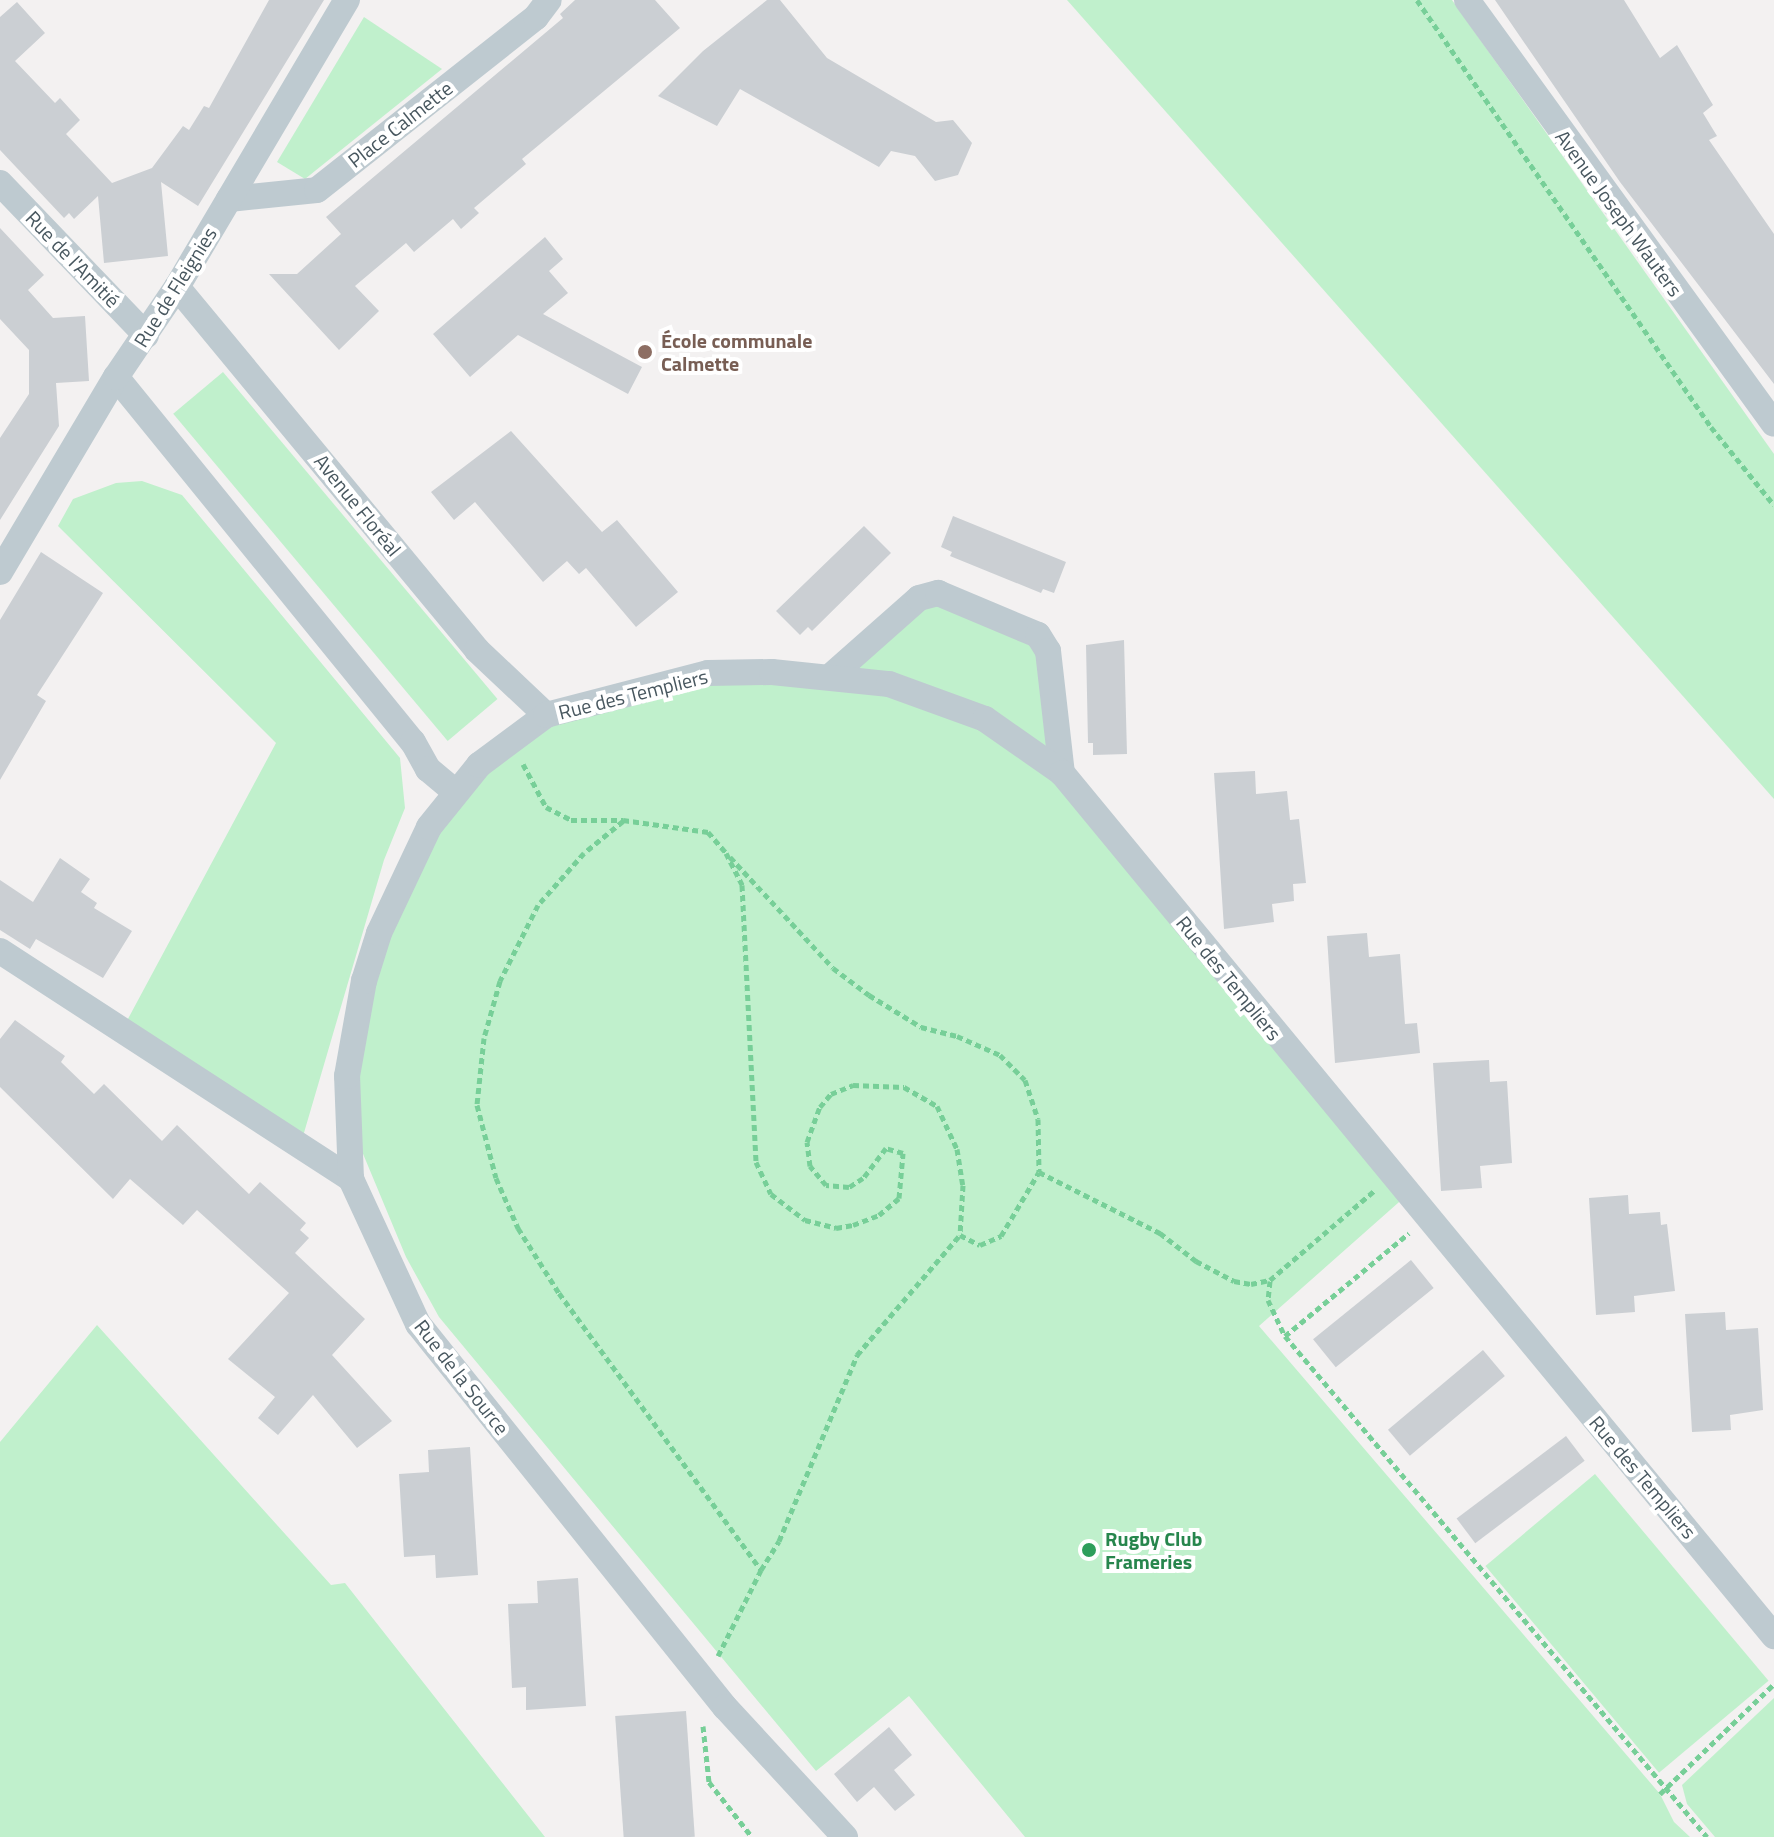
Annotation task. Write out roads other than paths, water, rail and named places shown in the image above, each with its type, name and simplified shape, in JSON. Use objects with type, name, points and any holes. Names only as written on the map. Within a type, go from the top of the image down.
[{"type":"street","name":"Rue de Fleignies","points":[[0,572],[116,377],[177,287],[347,0]]},
{"type":"street","name":"Place Calmette","points":[[229,199],[317,190],[536,17],[549,0]]},
{"type":"street","name":"Avenue Joseph Wauters","points":[[1467,0],[1774,424]]},
{"type":"street","name":"Rue de l'Amitié","points":[[0,183],[146,335]]},
{"type":"street","name":"Avenue Floréal","points":[[177,287],[477,650],[546,715]]},
{"type":"street","points":[[116,377],[413,742],[428,769],[455,792]]},
{"type":"street","points":[[832,675],[919,598],[938,593],[1038,635],[1048,651],[1062,773]]},
{"type":"street","name":"Rue des Templiers","points":[[351,1179],[347,1076],[364,981],[402,881],[429,827],[455,792],[508,739],[546,715],[708,673],[832,675],[889,684],[985,719],[1062,773],[1390,1177],[1428,1217],[1774,1636]]},
{"type":"street","points":[[0,951],[351,1179]]},
{"type":"street","name":"Rue de la Source","points":[[351,1179],[418,1324],[704,1681],[845,1837]]},
{"type":"place","name":"École communale Calmette","points":[[645,352]]},
{"type":"place","name":"Rugby Club Frameries","points":[[1089,1550]]}]
